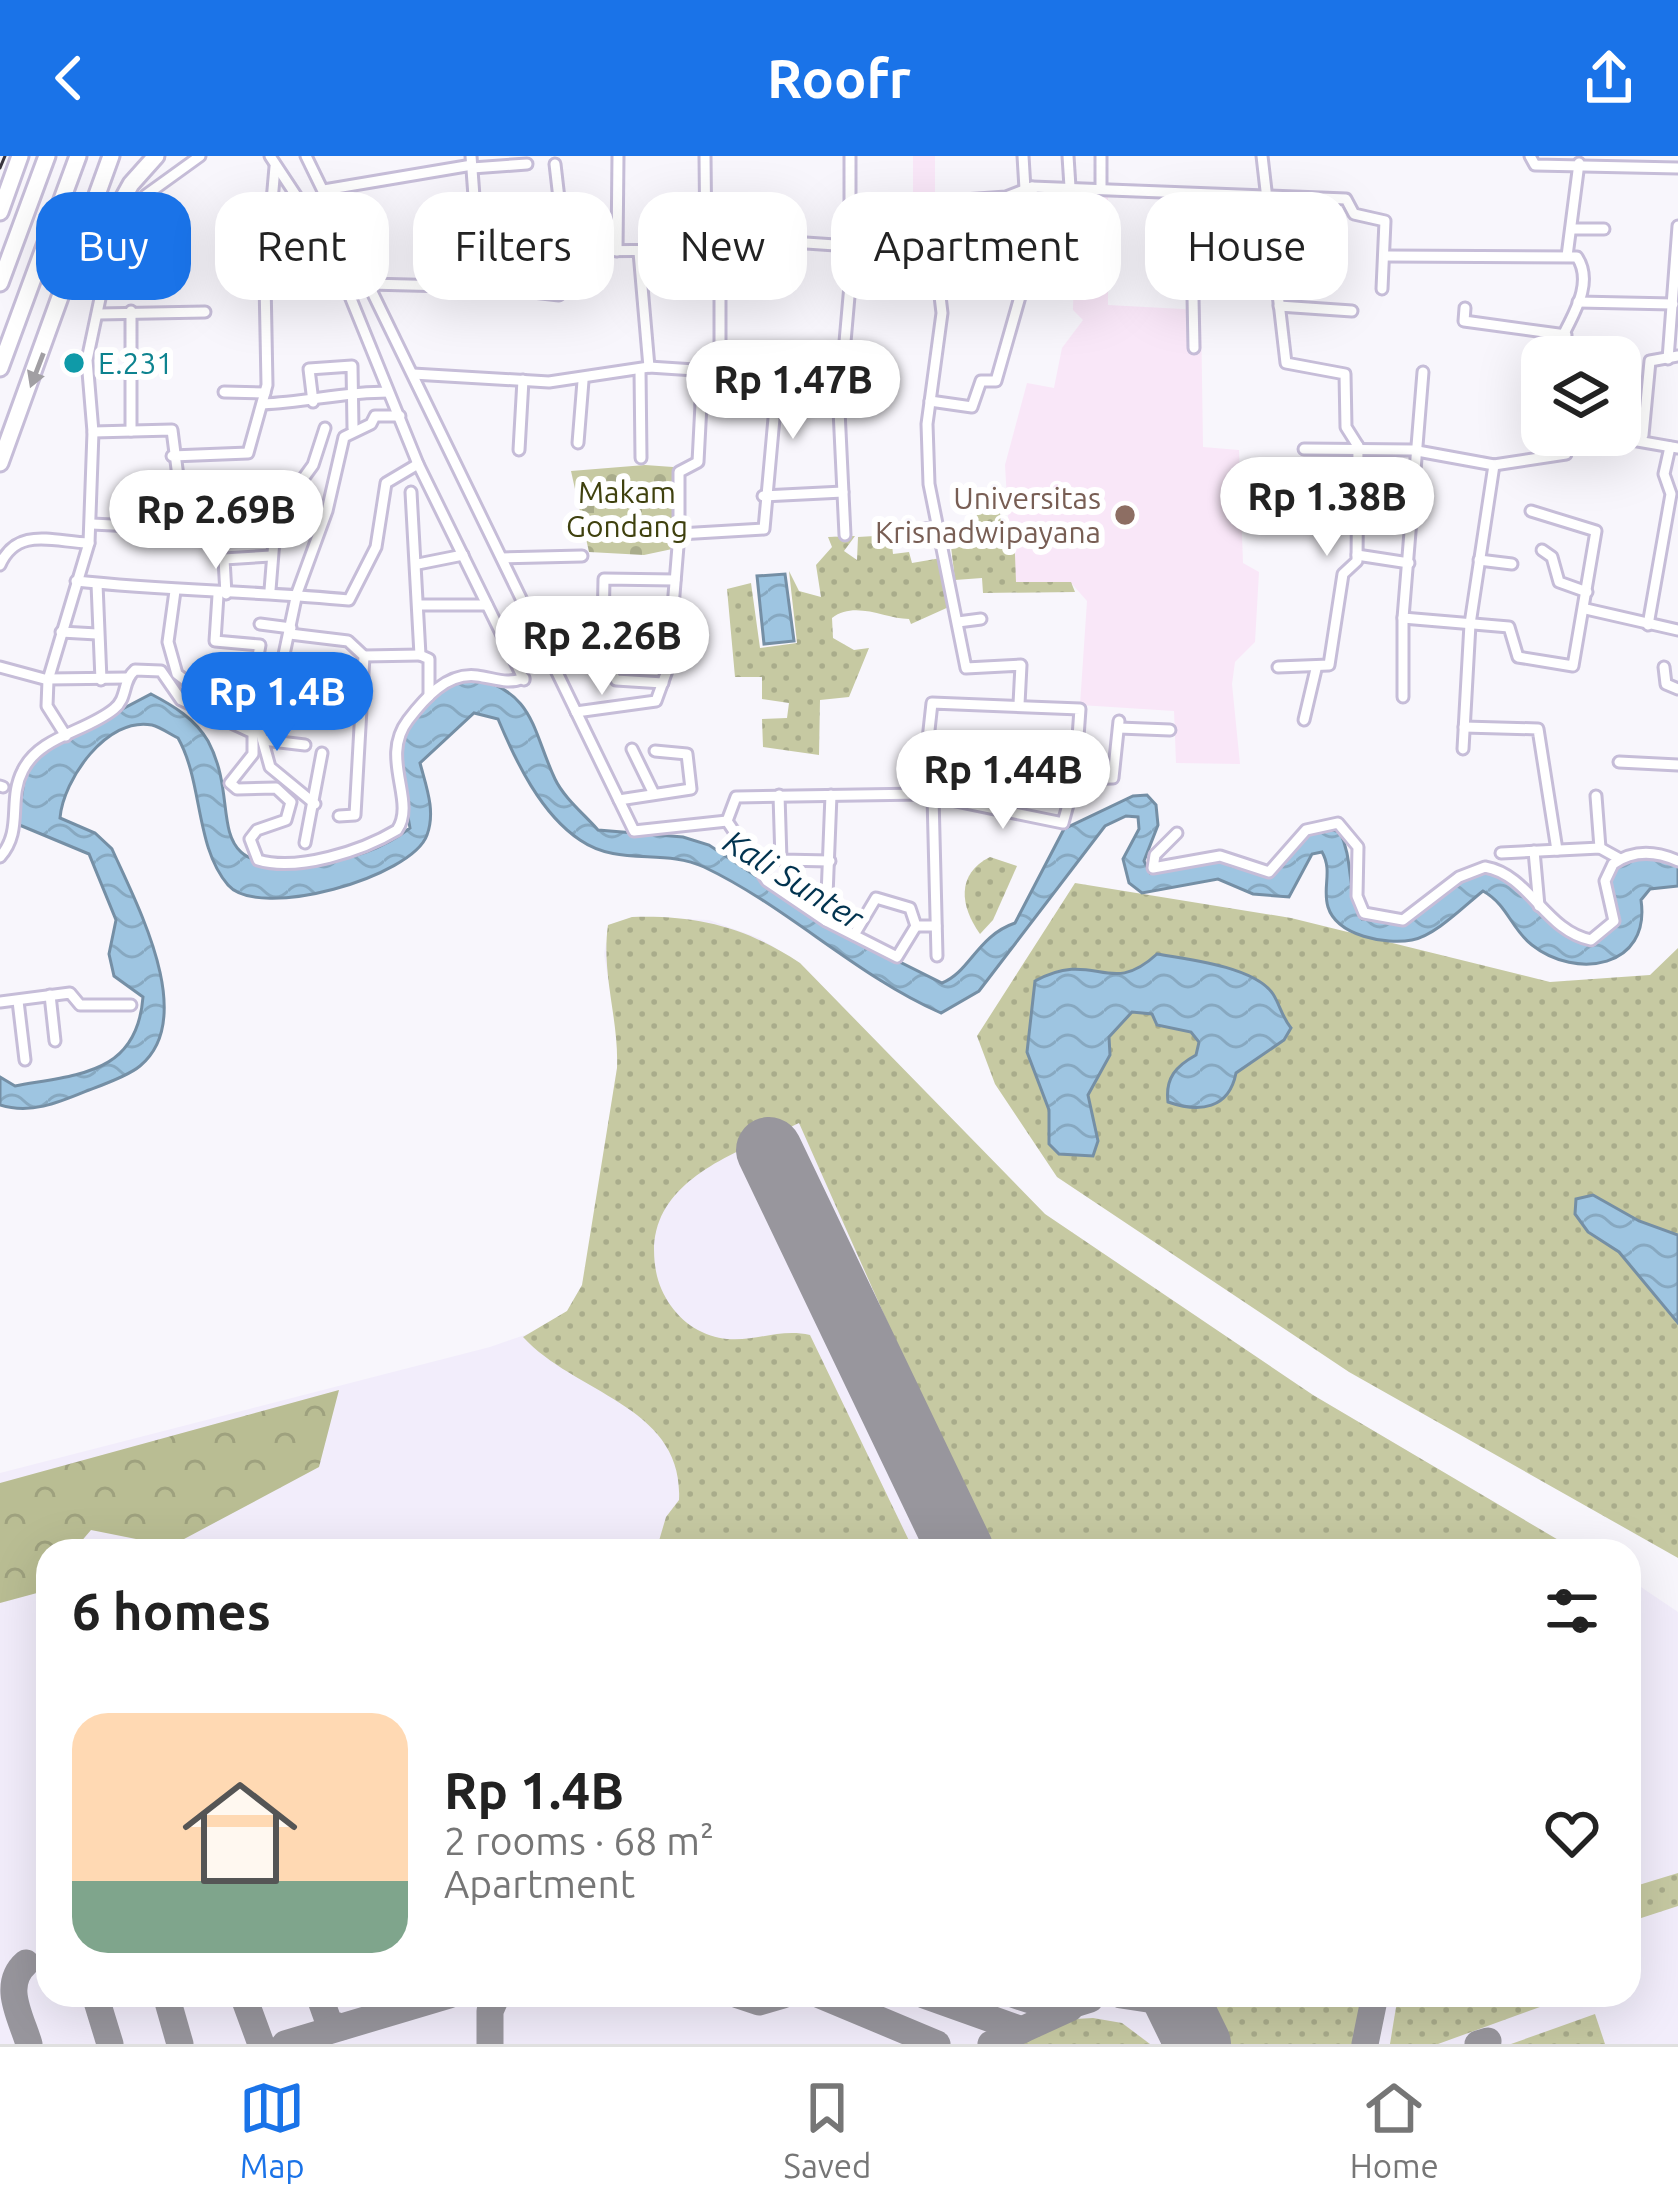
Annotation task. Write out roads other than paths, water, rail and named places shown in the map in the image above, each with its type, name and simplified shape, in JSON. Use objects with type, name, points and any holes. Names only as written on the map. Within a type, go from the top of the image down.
[{"type":"highway","points":[[0,212],[20,156]]},
{"type":"highway","points":[[0,283],[46,156]]},
{"type":"highway","points":[[0,368],[78,156]]},
{"type":"highway","points":[[0,463],[52,331],[111,156]]},
{"type":"highway","points":[[52,331],[108,221],[156,156]]},
{"type":"street","points":[[66,736],[47,706],[48,679],[92,524],[93,432],[87,360],[110,256],[127,220],[166,176],[200,156]]},
{"type":"street","points":[[269,156],[290,192]]},
{"type":"street","points":[[306,156],[324,190],[472,163],[527,164]]},
{"type":"street","points":[[617,250],[618,156]]},
{"type":"street","points":[[705,156],[705,192]]},
{"type":"street","points":[[850,156],[851,192]]},
{"type":"street","points":[[930,401],[972,407],[981,381],[996,381],[1036,238],[1023,156]]},
{"type":"street","points":[[1068,156],[1075,187]]},
{"type":"street","points":[[1101,156],[1101,187]]},
{"type":"street","points":[[1262,156],[1269,192]]},
{"type":"street","points":[[1530,156],[1535,165],[1678,168]]},
{"type":"street","points":[[555,164],[557,192]]},
{"type":"street","points":[[1567,256],[1579,164]]},
{"type":"street","points":[[273,192],[275,167]]},
{"type":"street","points":[[1019,192],[1075,187],[1157,192]]},
{"type":"street","points":[[1348,200],[1351,213],[1385,221],[1382,289]]},
{"type":"street","points":[[1643,435],[1650,361],[1673,357],[1678,226]]},
{"type":"street","points":[[1571,229],[1604,229]]},
{"type":"street","points":[[614,250],[638,252]]},
{"type":"street","points":[[1386,256],[1567,256],[1582,264],[1578,302],[1566,335],[1464,321],[1465,308]]},
{"type":"street","points":[[172,456],[246,454],[264,398],[266,300]]},
{"type":"street","points":[[0,667],[20,677],[48,679],[101,680],[127,678],[144,668],[161,671],[182,700],[253,734],[253,754],[230,781],[237,789],[275,788],[291,802],[286,820],[257,830],[250,839],[258,860],[274,864],[355,849],[397,830],[404,812],[395,776],[401,731],[429,698],[463,676],[524,679],[418,464],[352,300]]},
{"type":"street","points":[[377,300],[634,831],[727,821]]},
{"type":"street","points":[[641,300],[645,368],[641,458]]},
{"type":"street","points":[[576,712],[653,703],[663,683],[679,534],[679,472],[698,462],[701,405],[721,348],[720,300]]},
{"type":"street","points":[[844,536],[839,410],[848,300]]},
{"type":"street","points":[[939,300],[942,313],[930,401],[929,484],[958,622],[962,666],[1021,665],[1019,704]]},
{"type":"street","points":[[1193,300],[1194,348]]},
{"type":"street","points":[[1278,667],[1329,665],[1343,574],[1356,565],[1358,446],[1347,433],[1345,374],[1288,365],[1279,300]]},
{"type":"street","points":[[1578,302],[1672,304]]},
{"type":"street","points":[[1280,307],[1352,310]]},
{"type":"street","points":[[131,311],[131,431]]},
{"type":"street","points":[[99,314],[205,312]]},
{"type":"street","points":[[313,402],[308,397],[310,368],[352,365],[353,428]]},
{"type":"street","points":[[413,374],[583,381],[645,368],[710,370]]},
{"type":"street","points":[[1403,697],[1403,618],[1423,372]]},
{"type":"street","points":[[519,450],[523,380]]},
{"type":"street","points":[[578,443],[583,381]]},
{"type":"street","points":[[679,534],[764,530],[763,496],[778,385]]},
{"type":"street","points":[[224,392],[313,402],[325,394],[388,392]]},
{"type":"street","points":[[282,664],[297,593],[327,511],[344,437],[353,428],[371,424],[375,416],[371,392]]},
{"type":"street","points":[[701,405],[839,410]]},
{"type":"street","points":[[375,416],[400,416]]},
{"type":"street","points":[[270,590],[278,511],[313,465],[325,428]]},
{"type":"street","points":[[92,524],[178,526],[181,500],[171,430],[93,432]]},
{"type":"street","points":[[1641,442],[1674,448],[1664,474],[1671,494],[1648,625]]},
{"type":"street","points":[[1304,449],[1414,450],[1493,465],[1553,456]]},
{"type":"street","points":[[76,581],[222,595],[270,590],[350,598],[376,547],[386,483],[418,464]]},
{"type":"street","points":[[1463,749],[1471,624],[1493,465]]},
{"type":"street","points":[[411,492],[420,655]]},
{"type":"street","points":[[763,496],[844,492]]},
{"type":"street","points":[[1403,618],[1509,627],[1518,657],[1570,667],[1586,609],[1593,526],[1531,511]]},
{"type":"street","points":[[892,534],[939,527]]},
{"type":"street","points":[[0,565],[8,548],[20,539],[89,543]]},
{"type":"street","points":[[1542,550],[1552,557],[1559,582],[1587,592]]},
{"type":"street","points":[[418,564],[463,555]]},
{"type":"street","points":[[1357,555],[1409,562]]},
{"type":"street","points":[[248,712],[260,645],[214,641],[224,559],[271,556]]},
{"type":"street","points":[[502,558],[582,556]]},
{"type":"street","points":[[1479,560],[1512,564]]},
{"type":"street","points":[[663,683],[616,680],[598,632],[604,579],[675,580]]},
{"type":"street","points":[[97,584],[101,680]]},
{"type":"street","points":[[175,592],[168,642],[177,674],[198,690],[248,712],[277,776],[314,804]]},
{"type":"street","points":[[420,605],[487,605]]},
{"type":"street","points":[[1586,609],[1678,630]]},
{"type":"street","points":[[958,622],[981,619]]},
{"type":"street","points":[[260,624],[348,641],[364,656],[420,655],[429,659],[429,698]]},
{"type":"street","points":[[62,632],[97,634]]},
{"type":"street","points":[[548,653],[598,632],[668,632]]},
{"type":"street","points":[[339,816],[355,815],[364,656]]},
{"type":"street","points":[[1664,667],[1666,684],[1678,689]]},
{"type":"street","points":[[1304,720],[1316,669]]},
{"type":"street","points":[[0,857],[15,836],[16,788],[25,766],[118,706],[127,678]]},
{"type":"street","points":[[854,935],[876,898],[910,908],[916,926],[898,957],[854,935],[826,920],[781,892],[763,876],[727,821],[734,797],[928,795],[969,799],[1063,823],[1075,779],[1080,709],[932,703],[928,795],[937,956]]},
{"type":"street","points":[[1075,779],[1113,778],[1119,724],[1169,730]]},
{"type":"street","points":[[1464,727],[1538,729],[1557,850]]},
{"type":"street","points":[[263,740],[305,745]]},
{"type":"street","points":[[632,749],[654,794]]},
{"type":"street","points":[[619,800],[687,790],[693,784],[684,751],[655,752]]},
{"type":"street","points":[[305,843],[322,753]]},
{"type":"street","points":[[1619,762],[1678,765]]},
{"type":"street","points":[[779,795],[781,892]]},
{"type":"street","points":[[826,920],[831,795]]},
{"type":"street","points":[[1596,796],[1600,848]]},
{"type":"street","points":[[1178,833],[1155,855],[1154,868],[1220,856],[1269,872],[1306,830],[1339,823],[1358,847],[1359,906],[1378,918],[1396,921],[1414,915],[1459,877],[1485,867],[1516,881],[1571,934],[1598,937],[1613,921],[1605,881],[1620,859]]},
{"type":"street","points":[[1501,854],[1600,848],[1620,859],[1662,854],[1678,860]]},
{"type":"street","points":[[1534,851],[1539,906]]},
{"type":"street","points":[[781,860],[830,861]]},
{"type":"street","points":[[916,926],[936,926]]},
{"type":"street","points":[[0,1002],[74,994],[85,1005],[131,1005]]},
{"type":"street","points":[[50,995],[55,1041]]},
{"type":"street","points":[[18,1001],[25,1060]]},
{"type":"water","points":[[785,574],[794,641],[764,644],[757,576]]},
{"type":"water","points":[[472,677],[508,692],[520,703],[559,786],[598,830],[683,837],[709,845],[840,932],[942,983],[992,936],[1015,923],[1064,829],[1133,796],[1147,795],[1156,805],[1158,825],[1144,861],[1150,873],[1213,857],[1269,874],[1318,826],[1340,832],[1362,919],[1406,922],[1466,873],[1495,869],[1582,938],[1610,927],[1608,873],[1630,855],[1678,861],[1678,886],[1650,889],[1641,900],[1641,923],[1634,941],[1607,961],[1588,964],[1550,956],[1525,939],[1483,891],[1430,933],[1389,941],[1352,932],[1333,917],[1326,900],[1327,866],[1322,852],[1312,854],[1289,897],[1253,894],[1218,879],[1142,893],[1129,883],[1123,859],[1139,829],[1138,817],[1126,816],[1105,826],[979,991],[941,1013],[880,980],[764,901],[704,867],[610,853],[580,840],[542,802],[498,719],[474,713],[420,763],[431,817],[427,835],[415,851],[366,879],[301,896],[270,898],[245,895],[228,885],[217,870],[178,738],[152,725],[135,725],[119,730],[90,754],[69,786],[60,818],[95,833],[112,849],[135,900],[163,991],[164,1020],[156,1045],[135,1070],[67,1099],[34,1108],[0,1105],[0,1077],[15,1086],[62,1078],[117,1056],[130,1042],[143,997],[114,976],[109,954],[116,920],[89,854],[17,824],[26,770],[39,753],[151,694],[183,714],[208,741],[218,767],[230,833],[238,848],[252,859],[278,864],[329,861],[377,848],[410,828],[401,777],[402,730],[441,688]]},
{"type":"water","points":[[1157,954],[1252,977],[1273,994],[1291,1028],[1284,1040],[1236,1073],[1220,1101],[1191,1107],[1168,1102],[1168,1086],[1178,1068],[1196,1055],[1199,1042],[1191,1032],[1157,1025],[1152,1014],[1132,1012],[1109,1037],[1110,1055],[1088,1095],[1098,1141],[1093,1156],[1059,1154],[1049,1144],[1049,1110],[1027,1052],[1035,981],[1073,969],[1126,973]]},
{"type":"water","points":[[1593,1195],[1639,1221],[1678,1235],[1678,1323],[1619,1252],[1588,1232],[1575,1214],[1576,1199]]},
{"type":"tram line","points":[[0,168],[5,156]]},
{"type":"place","name":"E.231","points":[[74,363]]},
{"type":"place","name":"Universitas Krisnadwipayana","points":[[1125,515]]},
{"type":"park label","name":"Makam Gondang","points":[[627,509]]},
{"type":"water label","name":"Kali Sunter","points":[[794,879]]}]
